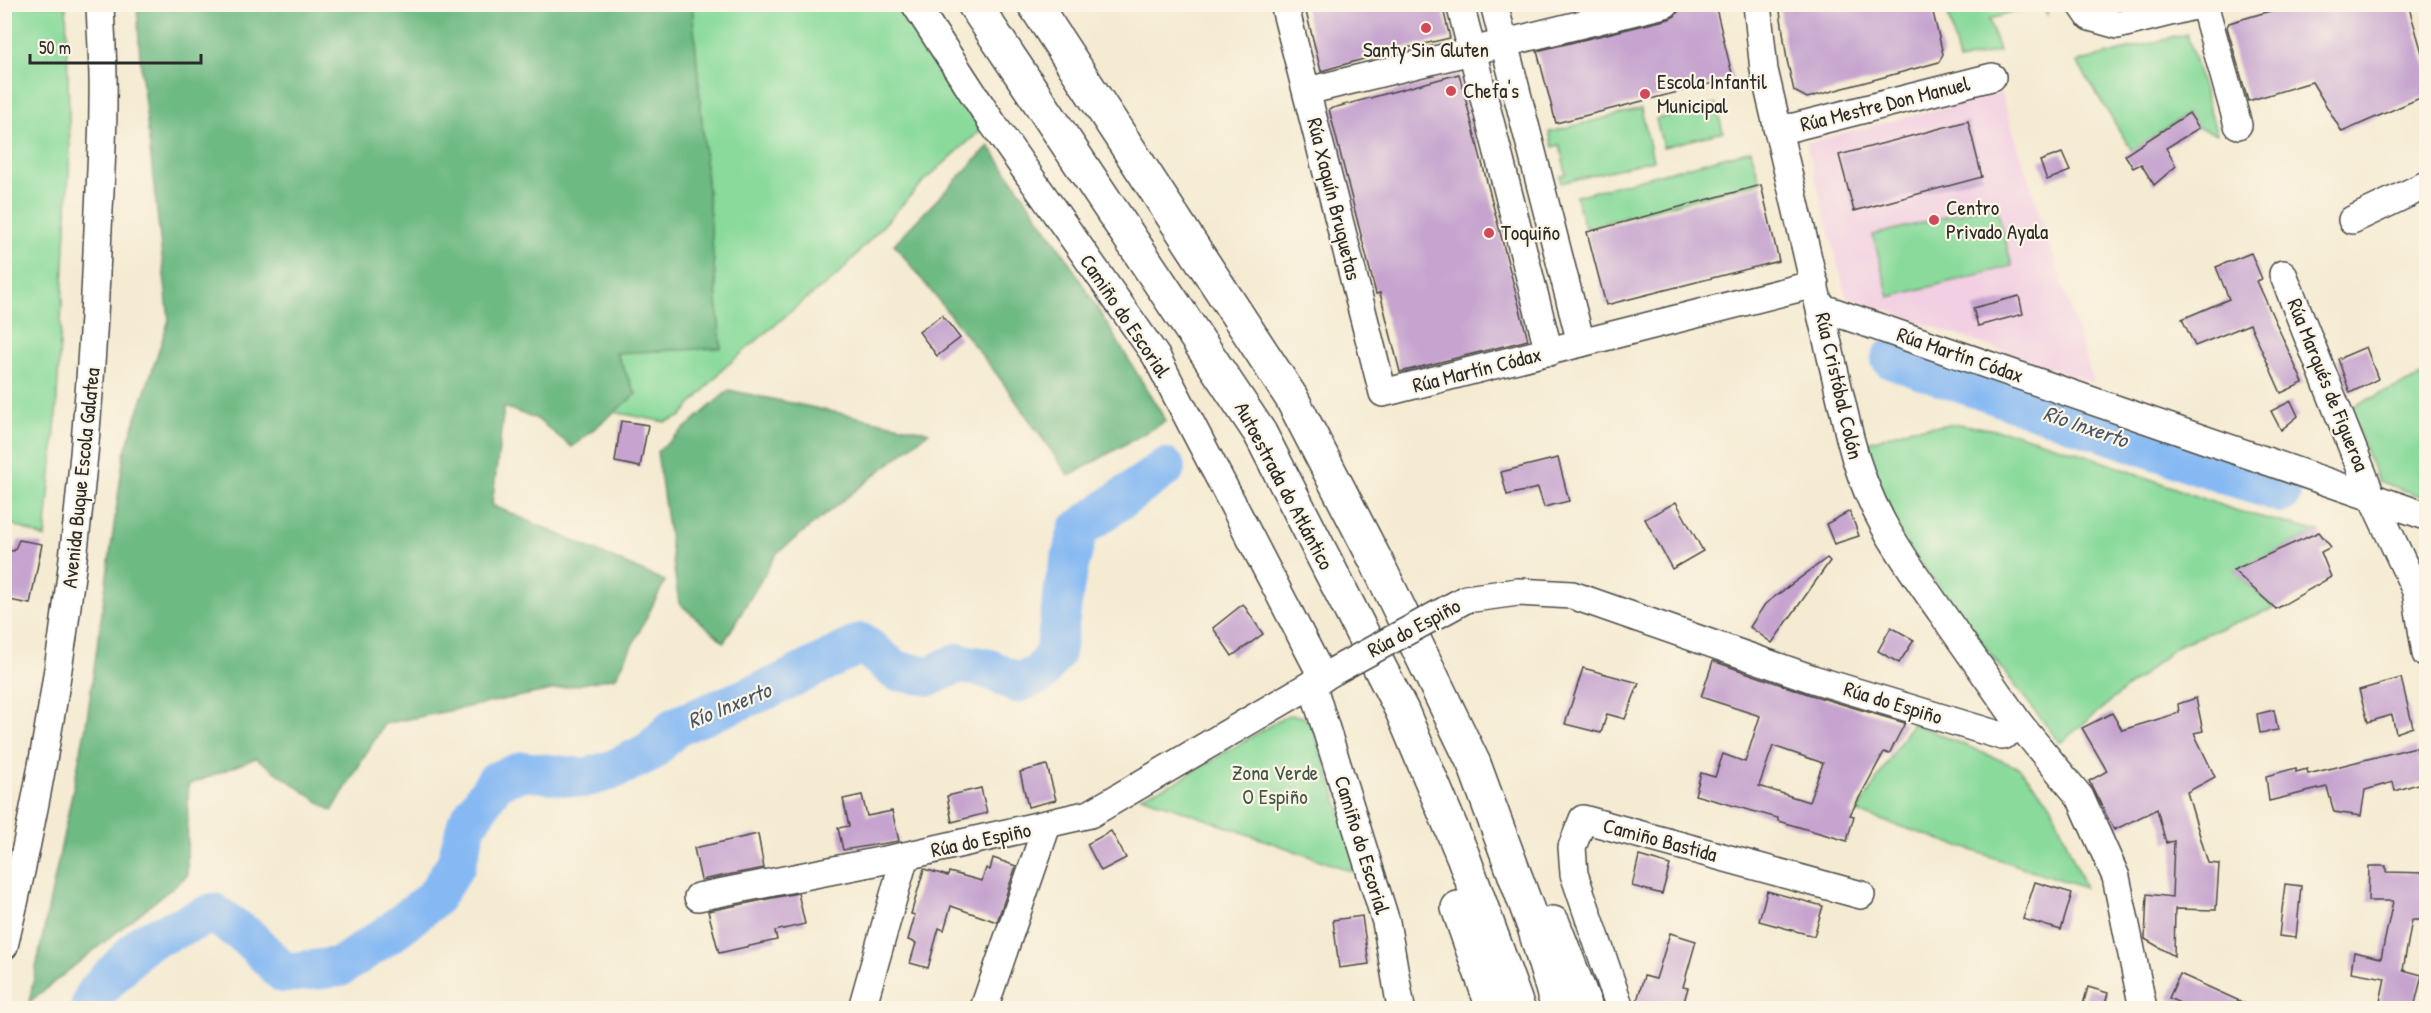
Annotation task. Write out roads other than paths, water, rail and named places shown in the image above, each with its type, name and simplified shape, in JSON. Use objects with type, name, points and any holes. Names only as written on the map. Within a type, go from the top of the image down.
[{"type":"highway","name":"Autoestrada do Atlántico","points":[[974,4],[1260,433],[1402,711],[1463,856],[1518,1008]]},
{"type":"highway","points":[[1034,4],[1291,397],[1377,563],[1474,764],[1530,865],[1586,1008]]},
{"type":"highway","points":[[1402,711],[1413,777],[1493,1008]]},
{"type":"highway","points":[[1474,764],[1534,927],[1558,1008]]},
{"type":"street","name":"Avenida Buque Escola Galatea","points":[[4,946],[17,895],[60,668],[77,544],[93,367],[104,98],[100,4]]},
{"type":"street","name":"Camiño do Escorial","points":[[915,4],[993,124],[1156,356],[1323,678],[1386,922],[1401,1008]]},
{"type":"street","name":"Rúa Xaquín Bruquetas","points":[[1284,4],[1383,393]]},
{"type":"street","points":[[1460,4],[1549,352]]},
{"type":"street","points":[[1494,4],[1581,344]]},
{"type":"street","points":[[1307,91],[1665,4]]},
{"type":"street","name":"Rúa Cristóbal Colón","points":[[1757,4],[1764,70],[1855,462],[1872,505],[1894,546],[2021,726]]},
{"type":"street","points":[[2086,11],[2118,26],[2203,4],[2238,126]]},
{"type":"street","name":"Rúa Mestre Don Manuel","points":[[1777,128],[1794,127],[1992,77]]},
{"type":"street","points":[[2352,220],[2427,185]]},
{"type":"street","name":"Rúa Marqués de Figueroa","points":[[2283,274],[2373,497],[2415,591],[2427,654]]},
{"type":"street","name":"Rúa Martín Códax","points":[[1383,393],[1581,344],[1817,296],[2427,516]]},
{"type":"street","name":"Rúa do Espiño","points":[[698,897],[905,856],[1090,814],[1323,678],[1466,599],[1518,592],[1572,596],[1813,679],[2002,736],[2021,726]]},
{"type":"street","points":[[2021,726],[2080,797],[2116,877],[2143,1008]]},
{"type":"street","name":"Camiño Bastida","points":[[1620,1008],[1574,874],[1572,847],[1582,819],[1861,895]]},
{"type":"street","points":[[984,1008],[1047,825]]},
{"type":"street","points":[[862,1008],[905,856]]},
{"type":"waterway","name":"Río Inxerto","points":[[1891,359],[2281,493]]},
{"type":"waterway","name":"Río Inxerto","points":[[90,1008],[95,993],[144,942],[213,913],[248,937],[284,973],[340,967],[390,933],[434,898],[456,864],[467,824],[496,781],[523,771],[584,778],[610,771],[650,752],[675,727],[780,684],[862,643],[896,671],[930,676],[958,663],[989,669],[1017,683],[1039,675],[1055,653],[1065,582],[1078,530],[1165,468]]},
{"type":"place","name":"Santy Sin Gluten","points":[[1426,28]]},
{"type":"place","name":"Chefa's","points":[[1451,91]]},
{"type":"place","name":"Escola Infantil Municipal","points":[[1645,94]]},
{"type":"place","name":"Centro Privado Ayala","points":[[1934,220]]},
{"type":"place","name":"Toquiño","points":[[1489,233]]},
{"type":"park label","name":"Zona Verde O Espiño","points":[[1275,785]]}]
